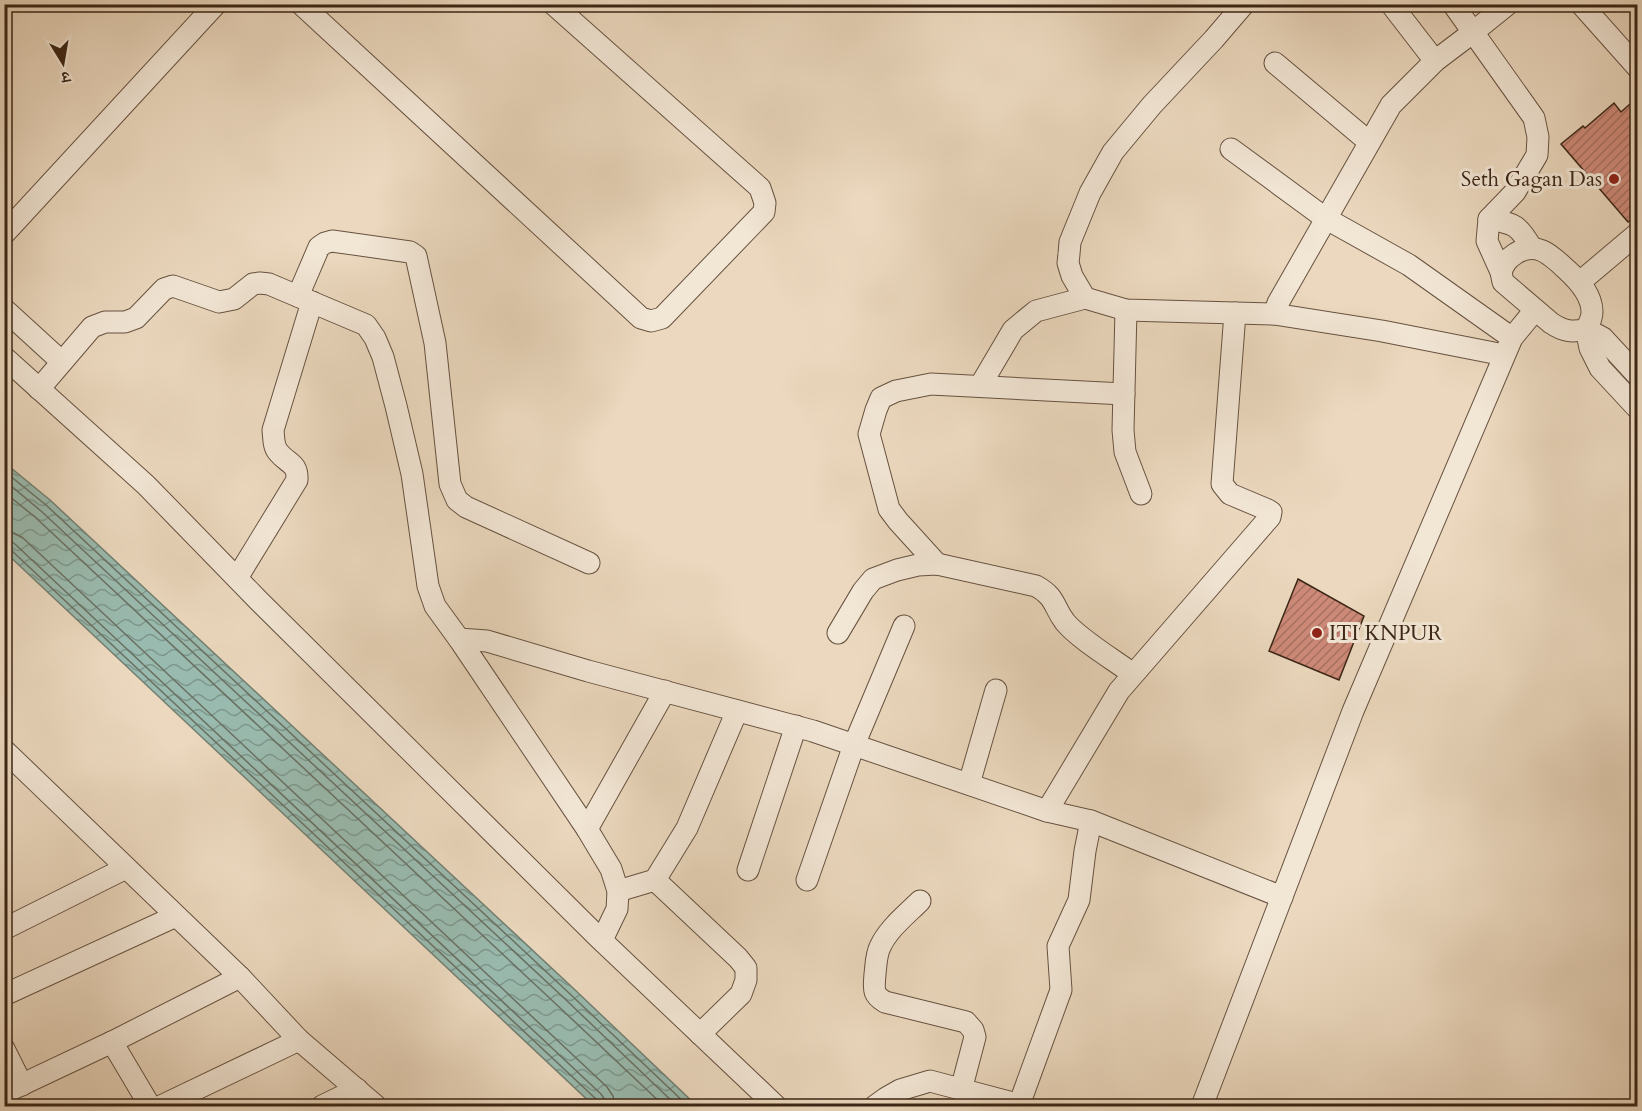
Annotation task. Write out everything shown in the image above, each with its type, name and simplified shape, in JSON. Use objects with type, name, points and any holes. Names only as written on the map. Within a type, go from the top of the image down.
[{"type":"street","points":[[4,234],[216,4]]},
{"type":"street","points":[[301,4],[642,318],[651,321],[662,318],[764,212],[765,203],[760,188],[553,4]]},
{"type":"street","points":[[1085,298],[1072,276],[1068,263],[1070,242],[1090,193],[1119,144],[1244,4]]},
{"type":"street","points":[[1391,4],[1434,61]]},
{"type":"street","points":[[1453,4],[1534,118],[1538,137],[1537,155],[1515,192],[1489,219],[1487,240],[1503,282],[1558,328],[1572,333],[1586,329],[1592,320],[1593,310],[1590,299],[1580,282],[1548,253],[1531,248],[1522,249],[1509,257],[1501,272]]},
{"type":"street","points":[[1274,314],[1325,218],[1391,105],[1434,61],[1508,4]]},
{"type":"street","points":[[1581,4],[1638,68]]},
{"type":"street","points":[[1275,63],[1370,141]]},
{"type":"street","points":[[1231,149],[1325,218],[1409,265],[1508,347]]},
{"type":"street","points":[[1489,219],[1512,224],[1523,233],[1531,248]]},
{"type":"street","points":[[1580,282],[1638,233]]},
{"type":"street","points":[[237,578],[297,480],[298,472],[295,466],[278,452],[273,430],[319,247],[332,242],[410,252],[416,256],[435,344],[450,484],[457,500],[466,507],[589,563]]},
{"type":"street","points":[[39,389],[92,327],[105,322],[125,322],[136,318],[164,288],[173,286],[219,302],[234,298],[253,284],[269,284],[366,325],[375,338],[383,357],[412,474],[428,586],[435,606],[587,829],[611,869],[618,891],[616,909],[602,940]]},
{"type":"street","points":[[980,386],[1013,330],[1036,311],[1085,298],[1126,310],[1274,314],[1508,347]]},
{"type":"street","points":[[4,309],[62,362]]},
{"type":"street","points":[[1126,310],[1123,430],[1125,453],[1141,494]]},
{"type":"street","points":[[1202,1107],[1353,711],[1508,347],[1535,310]]},
{"type":"street","points":[[1047,811],[1119,691],[1270,517],[1271,512],[1230,494],[1222,484],[1235,313]]},
{"type":"street","points":[[1586,329],[1603,338],[1638,376]]},
{"type":"street","points":[[1586,329],[1590,348],[1600,368],[1638,409]]},
{"type":"street","points":[[4,357],[146,485],[602,940],[776,1107]]},
{"type":"street","points":[[937,564],[889,509],[869,434],[881,398],[931,384],[1124,394]]},
{"type":"street","points":[[838,633],[863,591],[873,579],[918,565],[937,564],[1036,586],[1053,598],[1066,622],[1133,674]]},
{"type":"street","points":[[807,880],[854,744],[904,626]]},
{"type":"street","points":[[459,639],[487,641],[576,668],[796,726],[854,744],[1047,811],[1091,821],[1282,897]]},
{"type":"street","points":[[969,784],[996,690]]},
{"type":"street","points":[[587,829],[666,691]]},
{"type":"street","points":[[618,891],[655,880],[687,828],[737,711]]},
{"type":"street","points":[[748,870],[796,726]]},
{"type":"street","points":[[4,750],[240,977],[298,1040],[376,1107]]},
{"type":"street","points":[[875,1107],[900,1090],[930,1081],[1021,1106],[1061,990],[1058,946],[1079,900],[1091,821]]},
{"type":"street","points":[[4,928],[126,868]]},
{"type":"street","points":[[655,880],[746,968],[746,980],[741,994],[700,1034]]},
{"type":"street","points":[[920,901],[890,931],[879,948],[874,991],[877,997],[885,1002],[966,1022],[973,1030],[975,1037],[961,1090]]},
{"type":"street","points":[[4,995],[177,916]]},
{"type":"street","points":[[4,1048],[13,1089],[240,977]]},
{"type":"street","points":[[161,1107],[298,1040]]},
{"type":"street","points":[[112,1042],[150,1107]]},
{"type":"street","points":[[322,1107],[357,1089]]},
{"type":"water","points":[[5,463],[50,500],[697,1106],[594,1106],[5,552]]},
{"type":"building","name":"Seth Gagan Das","points":[[1638,97],[1638,214],[1628,222],[1561,144],[1583,126],[1585,128],[1614,103],[1621,112]]},
{"type":"building","name":"ITI KNPUR","points":[[1298,579],[1364,616],[1339,680],[1269,651]]},
{"type":"place","name":"Seth Gagan Das","points":[[1614,179]]},
{"type":"place","name":"ITI KNPUR","points":[[1317,633]]}]
